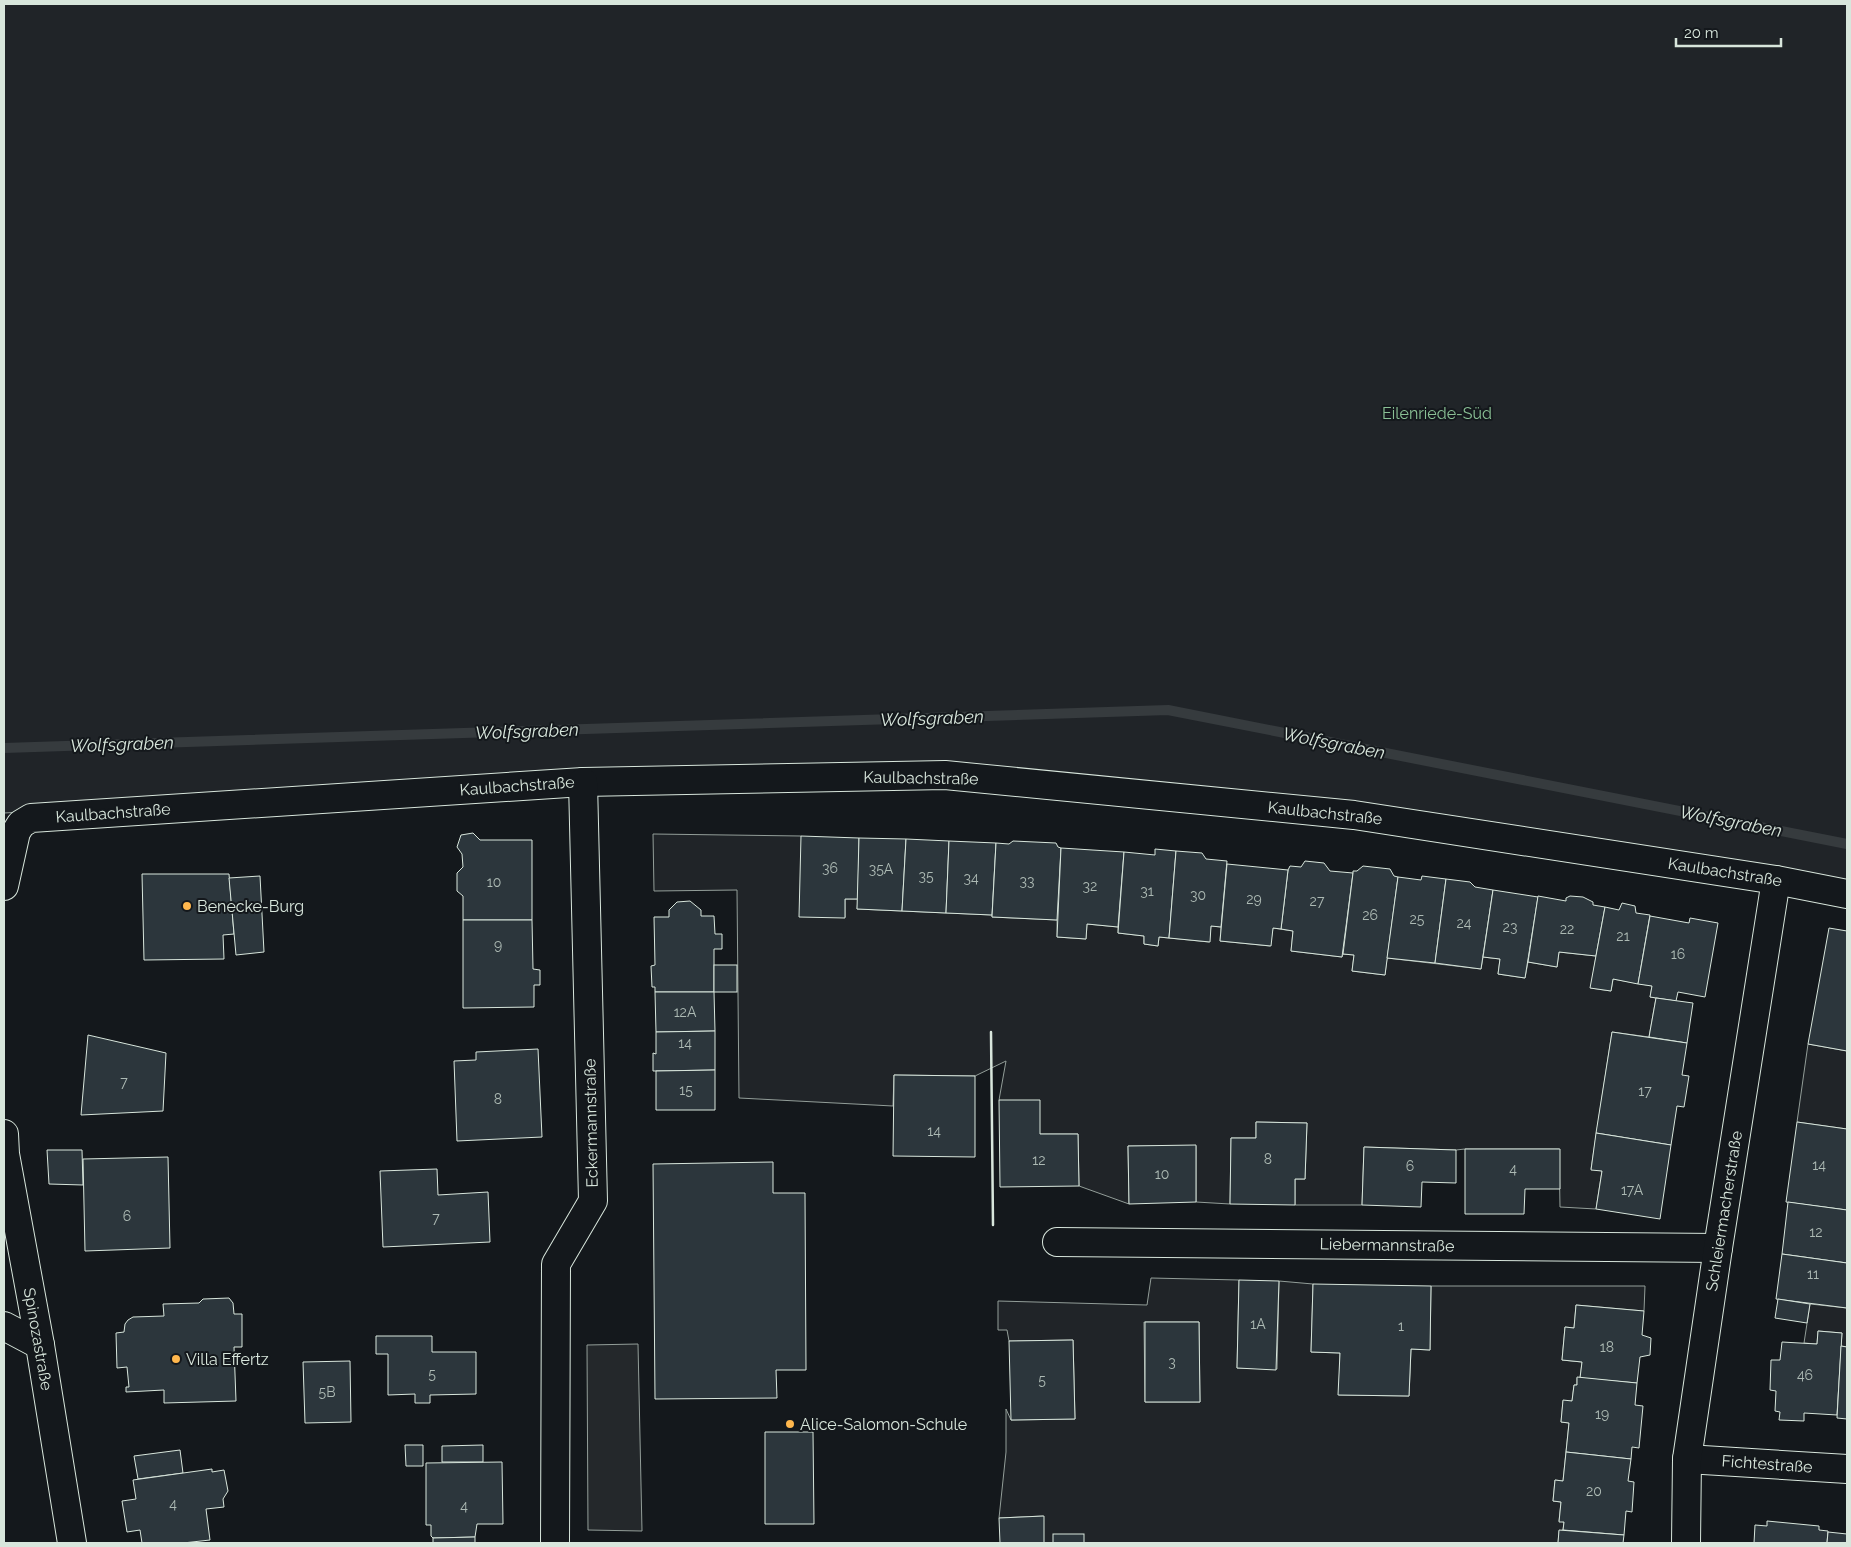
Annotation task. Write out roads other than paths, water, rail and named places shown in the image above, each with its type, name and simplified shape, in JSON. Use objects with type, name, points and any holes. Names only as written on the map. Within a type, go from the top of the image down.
[{"type":"street","name":"Kaulbachstraße","points":[[4,886],[16,832],[21,824],[31,818],[583,782],[945,775],[1354,815],[1776,880],[1847,894]]},
{"type":"street","name":"Eckermannstraße","points":[[555,1543],[556,1264],[594,1201],[583,782]]},
{"type":"street","name":"Schleiermacherstraße","points":[[1686,1543],[1688,1459],[1718,1248],[1776,880]]},
{"type":"street","name":"Spinozastraße","points":[[4,1148],[40,1344],[72,1543]]},
{"type":"street","name":"Liebermannstraße","points":[[1057,1242],[1718,1248]]},
{"type":"street","points":[[4,1326],[40,1344]]},
{"type":"street","name":"Fichtestraße","points":[[1688,1459],[1847,1469]]},
{"type":"waterway","name":"Wolfsgraben","points":[[4,748],[1168,710],[1847,844]]},
{"type":"place","name":"Benecke-Burg","points":[[187,906]]},
{"type":"place","name":"Villa Effertz","points":[[176,1359]]},
{"type":"place","name":"Alice-Salomon-Schule","points":[[790,1424]]},
{"type":"park label","name":"Eilenriede-Süd","points":[[1437,413]]}]
